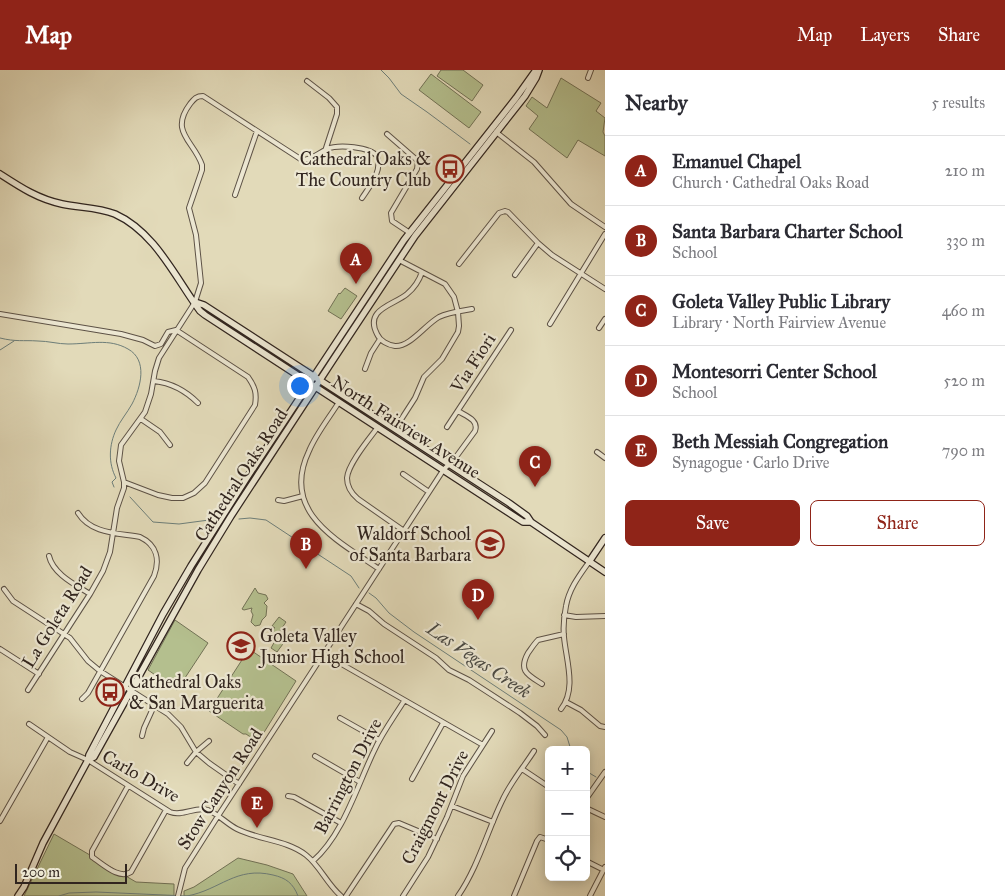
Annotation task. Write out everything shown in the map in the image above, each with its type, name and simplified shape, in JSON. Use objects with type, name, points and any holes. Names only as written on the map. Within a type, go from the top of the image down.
[{"type":"main road","name":"Cathedral Oaks Road","points":[[18,896],[124,687],[191,566],[313,376],[396,258],[415,236],[538,70]]},
{"type":"main road","name":"Cathedral Oaks Road","points":[[88,760],[94,757],[203,562],[316,387],[396,258],[410,232],[494,131]]},
{"type":"main road","name":"North Fairview Avenue","points":[[0,174],[36,196],[64,204],[95,208],[116,214],[130,223],[150,239],[200,311],[205,315],[524,522],[531,522]]},
{"type":"main road","name":"North Fairview Avenue","points":[[195,302],[204,305],[522,512],[531,522],[605,572]]},
{"type":"main road","points":[[589,562],[605,538]]},
{"type":"street","points":[[588,78],[591,70]]},
{"type":"street","points":[[307,81],[329,98],[337,107],[337,114],[325,150]]},
{"type":"street","name":"La Goleta Road","points":[[28,690],[90,594],[107,562],[124,482],[119,461],[121,445],[141,419],[148,403],[159,358],[195,302],[201,283],[196,235],[189,208],[202,165],[183,132],[184,115],[196,98],[203,96],[302,160],[308,160],[325,150],[342,146],[371,151],[377,156],[379,161],[376,173],[362,198]]},
{"type":"street","points":[[235,195],[257,131]]},
{"type":"street","points":[[494,131],[534,162],[572,204],[605,227]]},
{"type":"street","points":[[387,134],[418,161],[417,169],[391,213],[392,221],[410,232]]},
{"type":"street","points":[[459,264],[501,212],[508,212],[552,255],[605,289]]},
{"type":"street","points":[[550,324],[605,234]]},
{"type":"street","points":[[515,275],[538,243]]},
{"type":"street","points":[[395,429],[415,398],[424,377],[442,359],[458,332],[459,326],[454,297],[445,284],[396,258]]},
{"type":"street","points":[[422,272],[418,281],[407,294],[385,306],[378,313],[374,322],[374,328],[380,339],[390,345],[401,346],[411,340],[430,322],[445,315],[472,309]]},
{"type":"street","points":[[0,314],[127,335],[155,346],[161,344],[168,332],[176,330],[248,377],[256,389],[255,405],[204,483],[194,493],[183,498],[172,498],[158,495],[124,482]]},
{"type":"street","points":[[599,328],[605,319]]},
{"type":"street","name":"Via Fiori","points":[[447,427],[511,330]]},
{"type":"street","points":[[365,369],[371,353],[380,339]]},
{"type":"street","points":[[154,381],[168,383],[176,387],[198,403]]},
{"type":"street","points":[[340,402],[306,456],[302,480],[303,496],[309,512],[324,530],[379,569]]},
{"type":"street","name":"Via Fiori","points":[[458,411],[473,420],[476,427]]},
{"type":"street","points":[[141,419],[160,432],[170,446]]},
{"type":"street","points":[[378,427],[350,467],[347,478],[348,484],[358,499],[404,531]]},
{"type":"street","name":"Stow Canyon Road","points":[[179,894],[185,868],[218,816],[429,492],[444,470],[454,461],[476,427]]},
{"type":"street","points":[[596,452],[605,458]]},
{"type":"street","points":[[403,474],[429,492]]},
{"type":"street","points":[[278,500],[284,501],[303,496]]},
{"type":"street","points":[[78,513],[84,522],[96,529],[147,540],[156,551],[158,562],[154,576],[88,693],[82,699]]},
{"type":"street","points":[[49,556],[54,567],[61,574],[90,594]]},
{"type":"street","points":[[561,709],[566,702],[570,683],[564,634],[564,615],[570,593],[589,562]]},
{"type":"street","points":[[4,590],[13,601],[65,634],[76,644],[88,661],[100,671],[168,714],[181,727],[196,752],[209,764],[239,784]]},
{"type":"street","points":[[356,604],[436,658],[449,670],[469,680],[520,713],[545,735]]},
{"type":"street","points":[[564,615],[576,617],[605,616]]},
{"type":"street","points":[[542,684],[525,671],[523,667],[525,659],[538,640],[564,634]]},
{"type":"street","points":[[0,649],[39,674]]},
{"type":"street","points":[[324,654],[483,746]]},
{"type":"street","name":"Barrington Drive","points":[[313,861],[324,850],[341,823],[379,740],[404,701]]},
{"type":"street","points":[[566,702],[581,710],[600,726],[605,727]]},
{"type":"street","points":[[142,736],[154,706]]},
{"type":"street","points":[[340,718],[379,740]]},
{"type":"street","name":"Carlo Drive","points":[[29,724],[70,752],[88,760],[166,810],[175,814],[201,809],[211,811],[245,832],[300,851],[313,861],[329,884],[341,896]]},
{"type":"street","points":[[412,778],[443,724]]},
{"type":"street","name":"Craigmont Drive","points":[[403,896],[422,868],[437,839],[463,776],[492,731]]},
{"type":"street","points":[[0,821],[48,737]]},
{"type":"street","points":[[187,763],[196,752],[209,742]]},
{"type":"street","points":[[458,896],[477,863],[508,788],[534,752]]},
{"type":"street","points":[[315,756],[360,782]]},
{"type":"street","points":[[522,769],[545,784]]},
{"type":"street","points":[[590,794],[605,772]]},
{"type":"street","points":[[128,786],[92,851],[92,857],[117,873],[127,875],[131,872],[166,810]]},
{"type":"street","points":[[288,796],[294,797],[341,823]]},
{"type":"street","points":[[452,806],[493,822]]},
{"type":"street","points":[[590,810],[605,817]]},
{"type":"street","points":[[346,896],[379,849],[392,823],[399,823],[437,839]]},
{"type":"street","points":[[514,896],[537,841],[540,837],[545,839]]},
{"type":"street","points":[[590,863],[604,868],[590,896]]},
{"type":"green space","points":[[441,70],[463,70],[483,85],[472,101],[437,76]]},
{"type":"green space","points":[[431,74],[481,112],[469,128],[419,90]]},
{"type":"green space","points":[[561,78],[601,103],[596,111],[605,118],[603,132],[605,136],[605,156],[578,140],[567,158],[529,129],[538,116],[526,106],[532,97],[547,108]]},
{"type":"green space","points":[[345,288],[357,296],[341,319],[328,311],[339,293]]},
{"type":"green space","points":[[255,588],[258,593],[266,595],[268,599],[264,603],[267,606],[266,616],[260,625],[255,626],[251,622],[252,608],[242,609]]},
{"type":"green space","points":[[279,617],[286,622],[280,631],[288,637],[277,652],[271,648],[275,641],[271,638],[273,633],[269,631],[272,627],[275,628],[272,626]]},
{"type":"green space","points":[[175,620],[208,643],[177,690],[148,670]]},
{"type":"green space","points":[[249,649],[296,681],[258,742],[209,711]]},
{"type":"green space","points":[[54,834],[136,882],[174,884],[174,896],[24,896]]},
{"type":"green space","points":[[238,858],[293,874],[307,896],[184,896],[184,891],[194,887]]},
{"type":"waterway","points":[[381,70],[401,94],[470,144]]},
{"type":"waterway","name":"Las Vegas Creek","points":[[0,338],[64,344],[99,342],[121,346],[134,354],[140,367],[140,382],[135,397],[112,442],[110,454],[116,478],[112,482],[114,487]]},
{"type":"waterway","points":[[0,350],[14,341]]},
{"type":"waterway","name":"Las Vegas Creek","points":[[130,497],[153,522],[179,524],[209,520]]},
{"type":"waterway","name":"Las Vegas Creek","points":[[239,519],[266,520],[351,576],[359,588]]},
{"type":"waterway","name":"Las Vegas Creek","points":[[369,593],[389,613],[414,632],[561,730],[567,737],[570,746]]},
{"type":"waterway","name":"Las Vegas Creek","points":[[590,773],[596,777]]},
{"type":"waterway","points":[[59,896],[69,893],[96,892],[187,896],[199,893],[238,876],[260,873],[282,878],[291,884],[298,896]]},
{"type":"place","name":"Cathedral Oaks & The Country Club","points":[[450,169]]},
{"type":"place","name":"Emanuel Chapel","points":[[356,284]]},
{"type":"place","name":"Goleta Valley Public Library","points":[[535,487]]},
{"type":"place","name":"Waldorf School of Santa Barbara","points":[[490,544]]},
{"type":"place","name":"Santa Barbara Charter School","points":[[306,569]]},
{"type":"place","name":"Montesorri Center School","points":[[478,620]]},
{"type":"place","name":"Goleta Valley Junior High School","points":[[241,646]]},
{"type":"place","name":"Cathedral Oaks & San Marguerita","points":[[110,692]]},
{"type":"place","name":"Beth Messiah Congregation","points":[[257,828]]}]
